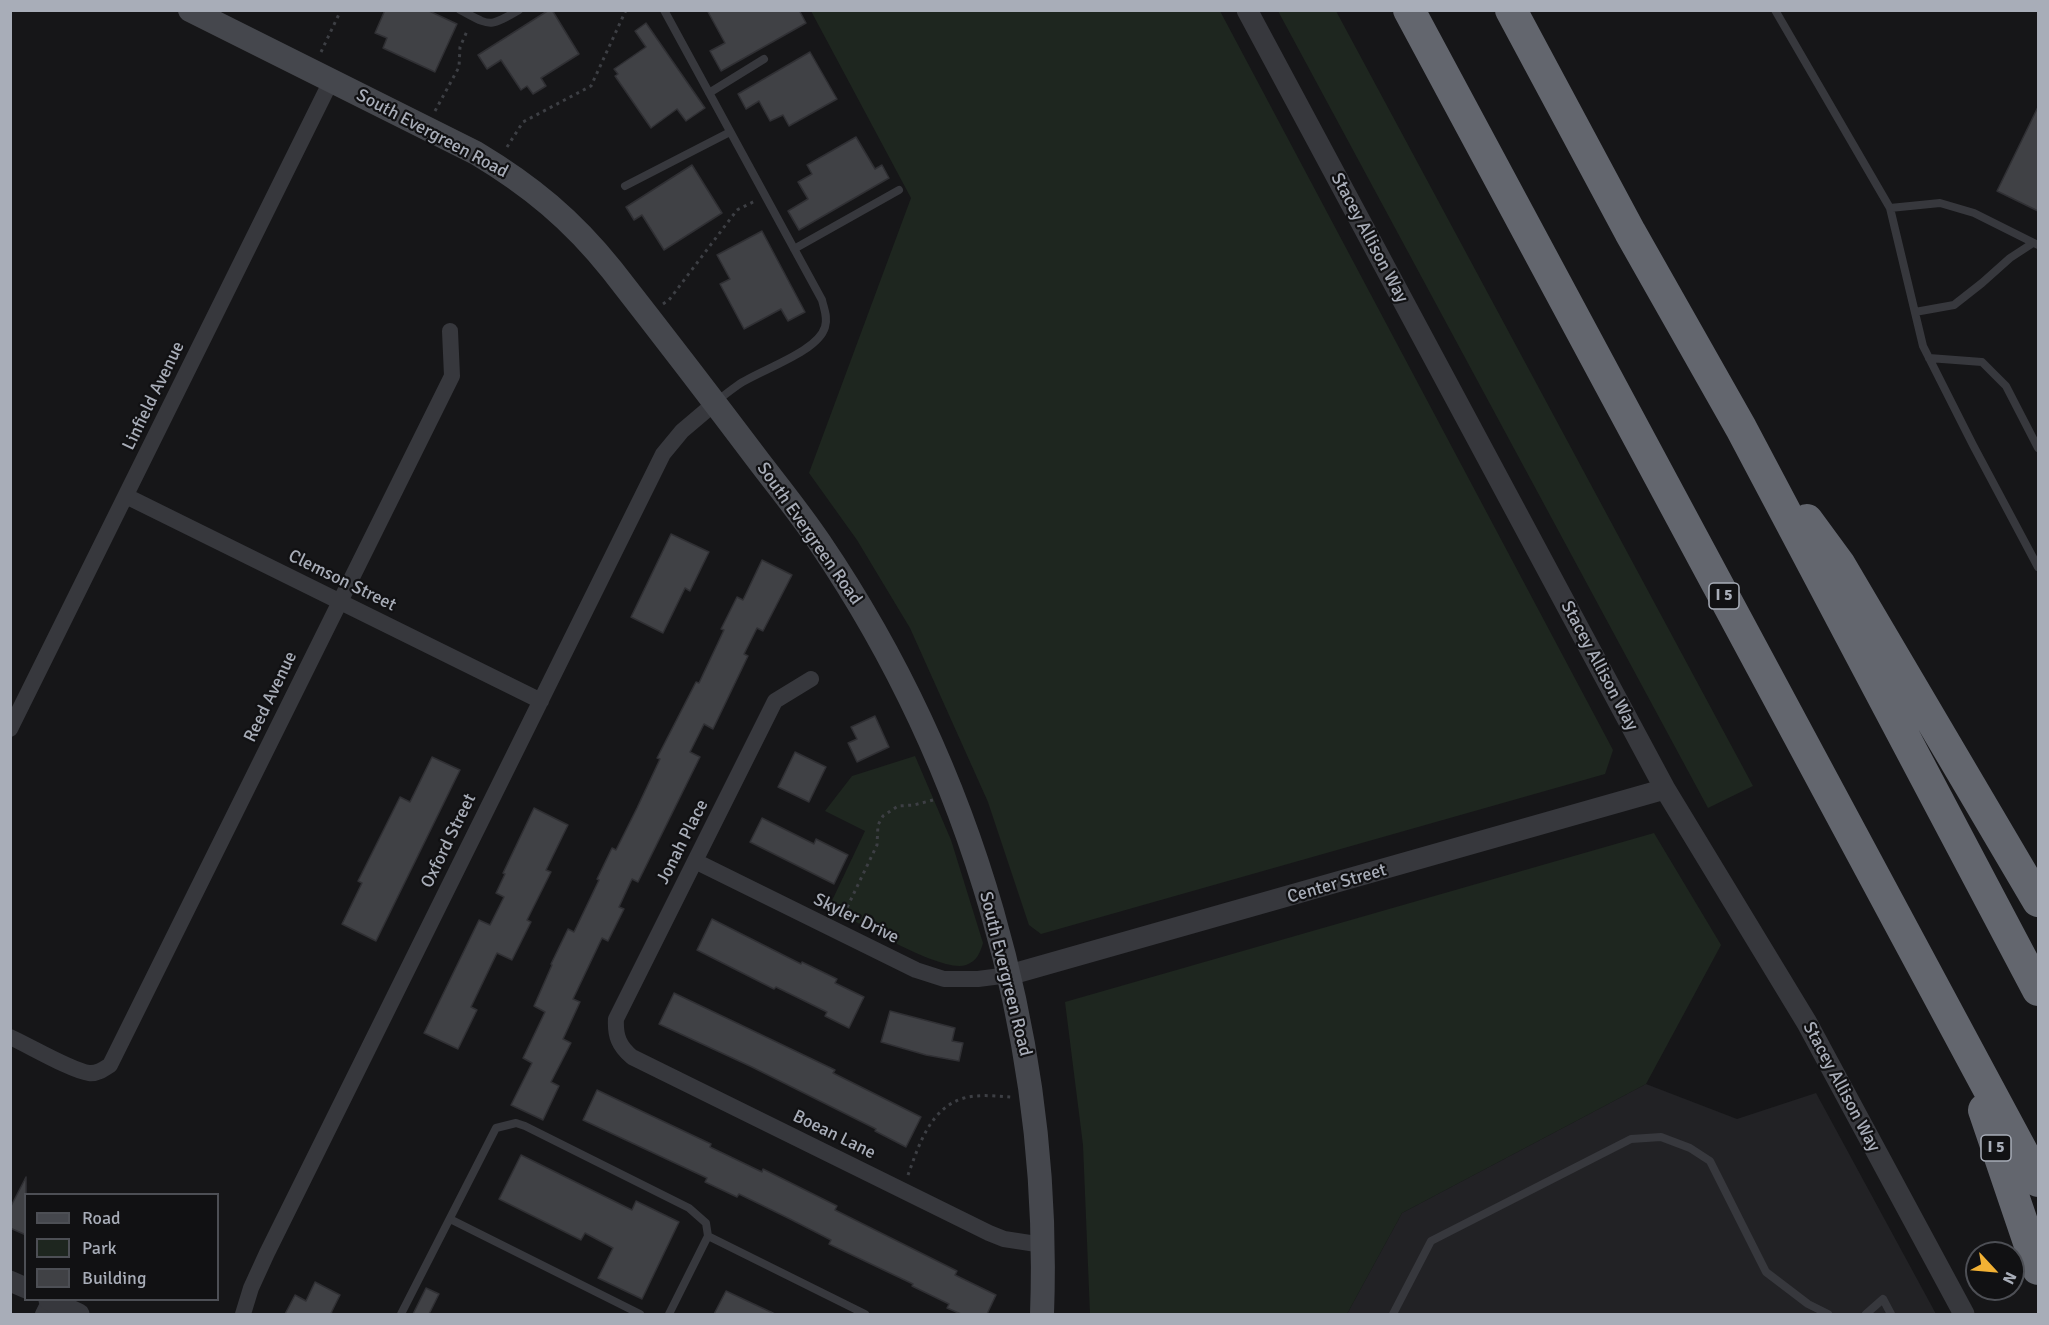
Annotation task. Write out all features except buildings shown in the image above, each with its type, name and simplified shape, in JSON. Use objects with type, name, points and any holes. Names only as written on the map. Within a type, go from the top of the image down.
[{"type":"highway","name":"I 5","points":[[1409,10],[2038,1181]]},
{"type":"highway","points":[[1511,10],[1630,232],[1741,428],[2038,990]]},
{"type":"highway","points":[[1741,428],[1840,565],[2038,901]]},
{"type":"highway","name":"I 5","points":[[1956,1026],[2038,1269]]},
{"type":"main road","name":"South Evergreen Road","points":[[190,10],[426,128],[495,165],[531,188],[564,216],[593,246],[820,542],[860,606],[902,681],[940,764],[991,907],[1009,975],[1027,1064],[1038,1153],[1043,1245],[1042,1314]]},
{"type":"street","name":"Stacey Allison Way","points":[[1247,10],[1665,789],[1807,1023],[1964,1314]]},
{"type":"street","name":"Linfield Avenue","points":[[10,729],[126,496],[321,76]]},
{"type":"street","name":"Reed Avenue","points":[[10,1036],[76,1069],[89,1073],[100,1072],[110,1065],[452,376],[450,331]]},
{"type":"street","name":"Oxford Street","points":[[243,1314],[251,1288],[267,1253],[663,454],[682,430],[715,403]]},
{"type":"street","name":"Clemson Street","points":[[126,496],[541,701]]},
{"type":"street","name":"Jonah Place","points":[[618,1040],[616,1019],[775,701],[811,679]]},
{"type":"street","name":"Center Street","points":[[1009,975],[1529,830],[1665,789]]},
{"type":"street","name":"Skyler Drive","points":[[695,861],[916,970],[944,979],[978,979],[1009,975]]},
{"type":"street","name":"Boean Lane","points":[[618,1040],[622,1048],[633,1057],[902,1190],[1004,1239],[1043,1245]]},
{"type":"street","points":[[10,1281],[24,1287]]},
{"type":"street","points":[[51,1301],[79,1314]]},
{"type":"lane","points":[[460,10],[486,24],[494,24],[519,10]]},
{"type":"lane","points":[[664,10],[822,300],[826,316],[825,328],[819,338],[808,347],[739,384],[715,403]]},
{"type":"lane","points":[[1775,10],[1890,208],[1923,346],[2038,567]]},
{"type":"lane","points":[[709,93],[764,59]]},
{"type":"lane","points":[[625,186],[730,132]]},
{"type":"lane","points":[[794,249],[899,190]]},
{"type":"lane","points":[[1890,208],[1940,203],[1974,213],[2036,244]]},
{"type":"lane","points":[[1915,312],[1954,305],[1982,284],[2010,258],[2036,244]]},
{"type":"lane","points":[[1929,358],[1982,362],[2006,386],[2038,448]]},
{"type":"lane","points":[[401,1314],[496,1128],[516,1124],[525,1125],[689,1208],[706,1223],[708,1236],[669,1314]]},
{"type":"lane","points":[[1393,1314],[1431,1241],[1631,1139],[1660,1137],[1690,1148],[1710,1161],[1766,1272],[1808,1304],[1828,1314]]},
{"type":"lane","points":[[450,1219],[640,1314]]},
{"type":"lane","points":[[708,1236],[865,1314]]},
{"type":"lane","points":[[1866,1314],[1883,1299],[1891,1314]]},
{"type":"path","points":[[321,76],[341,10]]},
{"type":"path","points":[[495,165],[522,122],[591,86],[626,10]]},
{"type":"path","points":[[426,128],[459,67],[459,47],[468,29],[471,16]]},
{"type":"path","points":[[648,316],[669,300],[737,210],[765,196]]},
{"type":"path","points":[[836,931],[877,845],[878,825],[883,816],[898,806],[914,805],[952,795]]},
{"type":"path","points":[[902,1190],[921,1138],[931,1122],[946,1107],[964,1098],[1031,1097]]},
{"type":"shaded area","points":[[1646,1084],[1737,1119],[1816,1093],[1936,1314],[1347,1314],[1402,1213]]},
{"type":"green space","points":[[811,11],[1220,11],[1613,750],[1605,774],[1041,934],[1029,925],[988,802],[910,628],[857,540],[809,473],[911,198]]},
{"type":"green space","points":[[1278,11],[1336,11],[1753,786],[1708,808]]},
{"type":"green space","points":[[915,756],[951,840],[983,943],[978,956],[966,965],[954,966],[919,954],[829,907],[865,831],[825,811],[852,776]]},
{"type":"green space","points":[[1654,833],[1721,945],[1646,1084],[1402,1213],[1347,1314],[1090,1314],[1083,1145],[1065,1002]]}]
